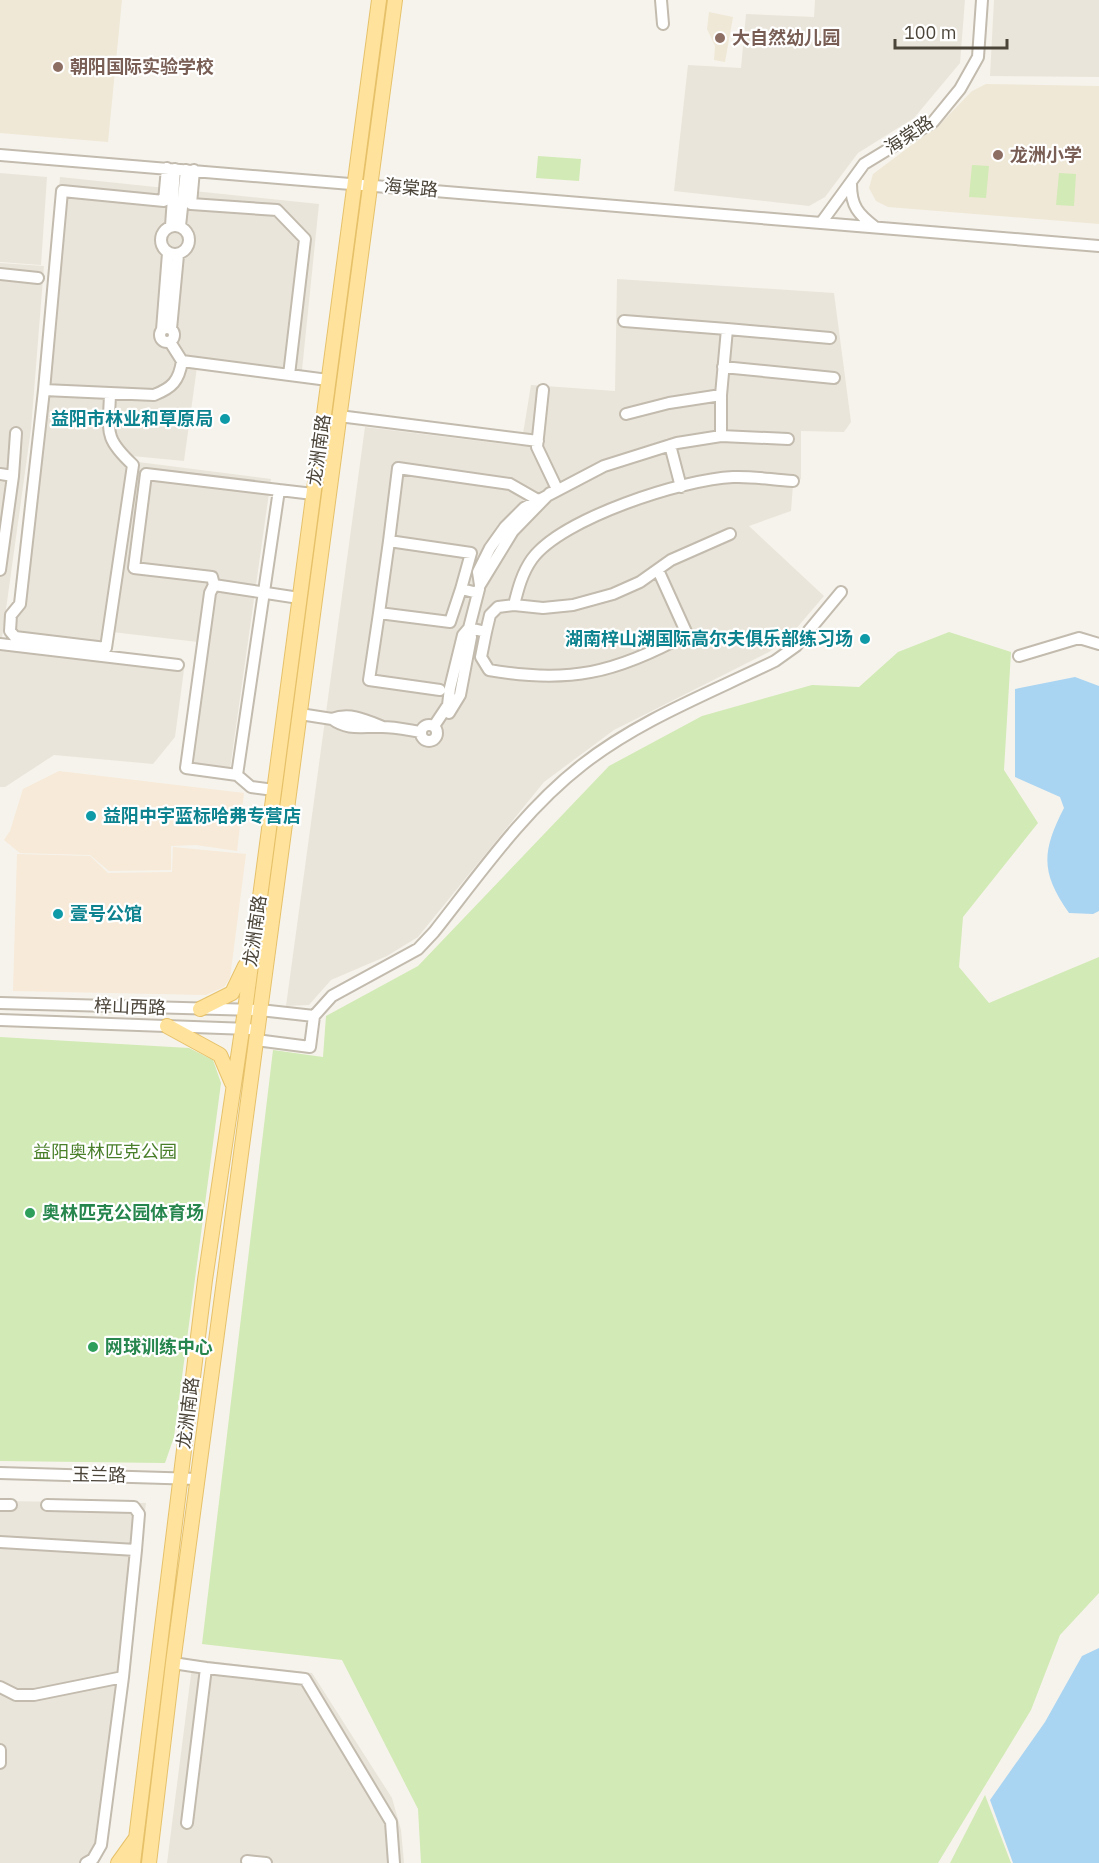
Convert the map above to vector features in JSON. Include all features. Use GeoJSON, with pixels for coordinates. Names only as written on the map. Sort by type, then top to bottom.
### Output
{"type":"FeatureCollection","features":[{"type":"Feature","properties":{"kind":"main road","name":"龙洲南路"},"geometry":{"type":"LineString","coordinates":[[133,1863],[180,1478],[379,0]]}},
{"type":"Feature","properties":{"kind":"main road","name":"龙洲南路"},"geometry":{"type":"LineString","coordinates":[[149,1863],[172,1663],[394,0]]}},
{"type":"Feature","properties":{"kind":"main road"},"geometry":{"type":"LineString","coordinates":[[200,1009],[232,993],[242,975],[254,941]]}},
{"type":"Feature","properties":{"kind":"main road"},"geometry":{"type":"LineString","coordinates":[[167,1026],[220,1055],[231,1075],[233,1090]]}},
{"type":"Feature","properties":{"kind":"main road"},"geometry":{"type":"LineString","coordinates":[[118,1863],[137,1837]]}},
{"type":"Feature","properties":{"kind":"street"},"geometry":{"type":"LineString","coordinates":[[661,0],[663,24]]}},
{"type":"Feature","properties":{"kind":"street","name":"海棠路"},"geometry":{"type":"LineString","coordinates":[[821,223],[864,164],[933,122],[960,89],[978,57],[982,0]]}},
{"type":"Feature","properties":{"kind":"street","name":"海棠路"},"geometry":{"type":"LineString","coordinates":[[0,155],[1099,246]]}},
{"type":"Feature","properties":{"kind":"street"},"geometry":{"type":"LineString","coordinates":[[178,202],[180,169]]}},
{"type":"Feature","properties":{"kind":"street"},"geometry":{"type":"LineString","coordinates":[[176,226],[180,169]]}},
{"type":"Feature","properties":{"kind":"street"},"geometry":{"type":"LineString","coordinates":[[851,184],[851,200],[858,214],[875,227]]}},
{"type":"Feature","properties":{"kind":"street"},"geometry":{"type":"LineString","coordinates":[[110,393],[109,436],[114,446],[133,465],[106,648],[15,637],[10,631],[11,615],[20,604],[44,390],[62,191],[277,210],[305,238],[289,375]]}},
{"type":"Feature","properties":{"kind":"street"},"geometry":{"type":"LineString","coordinates":[[173,254],[186,250],[190,242],[188,232],[176,226]]}},
{"type":"Feature","properties":{"kind":"street"},"geometry":{"type":"LineString","coordinates":[[173,254],[162,246],[161,236],[176,226]]}},
{"type":"Feature","properties":{"kind":"street"},"geometry":{"type":"LineString","coordinates":[[44,390],[154,395],[166,390],[176,382],[182,361],[170,342],[166,343],[160,338],[166,329],[173,254]]}},
{"type":"Feature","properties":{"kind":"street"},"geometry":{"type":"LineString","coordinates":[[0,274],[38,278]]}},
{"type":"Feature","properties":{"kind":"street"},"geometry":{"type":"LineString","coordinates":[[624,321],[830,338]]}},
{"type":"Feature","properties":{"kind":"street"},"geometry":{"type":"LineString","coordinates":[[721,436],[721,395],[726,329]]}},
{"type":"Feature","properties":{"kind":"street"},"geometry":{"type":"LineString","coordinates":[[182,361],[328,380]]}},
{"type":"Feature","properties":{"kind":"street"},"geometry":{"type":"LineString","coordinates":[[723,367],[834,378]]}},
{"type":"Feature","properties":{"kind":"street"},"geometry":{"type":"LineString","coordinates":[[543,390],[537,447],[553,491]]}},
{"type":"Feature","properties":{"kind":"street"},"geometry":{"type":"LineString","coordinates":[[626,414],[669,403],[721,395]]}},
{"type":"Feature","properties":{"kind":"street"},"geometry":{"type":"LineString","coordinates":[[339,416],[538,441]]}},
{"type":"Feature","properties":{"kind":"street"},"geometry":{"type":"LineString","coordinates":[[0,570],[13,476],[16,433]]}},
{"type":"Feature","properties":{"kind":"street"},"geometry":{"type":"LineString","coordinates":[[479,589],[478,572],[490,548],[505,527],[524,508],[604,466],[670,445],[721,436],[788,439]]}},
{"type":"Feature","properties":{"kind":"street"},"geometry":{"type":"LineString","coordinates":[[670,445],[681,487]]}},
{"type":"Feature","properties":{"kind":"street"},"geometry":{"type":"LineString","coordinates":[[440,690],[369,680],[398,468],[510,484],[538,500]]}},
{"type":"Feature","properties":{"kind":"street"},"geometry":{"type":"LineString","coordinates":[[0,474],[13,476]]}},
{"type":"Feature","properties":{"kind":"street"},"geometry":{"type":"LineString","coordinates":[[274,790],[251,787],[237,775],[186,768],[210,593],[214,585],[212,576],[134,568],[146,474],[313,494]]}},
{"type":"Feature","properties":{"kind":"street"},"geometry":{"type":"LineString","coordinates":[[514,605],[519,583],[533,558],[556,538],[579,523],[635,500],[681,487],[732,477],[793,481]]}},
{"type":"Feature","properties":{"kind":"street"},"geometry":{"type":"LineString","coordinates":[[237,775],[279,490]]}},
{"type":"Feature","properties":{"kind":"street"},"geometry":{"type":"LineString","coordinates":[[300,714],[332,719],[342,715],[360,718],[383,727],[421,732],[422,737],[430,741],[435,739],[436,729],[460,695],[471,637],[469,628],[479,589],[513,531],[553,491]]}},
{"type":"Feature","properties":{"kind":"street"},"geometry":{"type":"LineString","coordinates":[[658,570],[687,634],[649,656],[609,670],[569,676],[520,676],[489,670],[481,657],[490,615],[498,607],[514,605],[543,608],[584,602],[640,582],[671,560],[730,534]]}},
{"type":"Feature","properties":{"kind":"street"},"geometry":{"type":"LineString","coordinates":[[379,613],[450,622],[471,553],[389,541]]}},
{"type":"Feature","properties":{"kind":"street"},"geometry":{"type":"LineString","coordinates":[[214,585],[299,597]]}},
{"type":"Feature","properties":{"kind":"street"},"geometry":{"type":"LineString","coordinates":[[461,589],[479,589]]}},
{"type":"Feature","properties":{"kind":"street"},"geometry":{"type":"LineString","coordinates":[[314,1016],[332,996],[418,949],[525,821],[582,765],[619,739],[775,662],[796,646],[841,592]]}},
{"type":"Feature","properties":{"kind":"street"},"geometry":{"type":"LineString","coordinates":[[469,628],[486,632]]}},
{"type":"Feature","properties":{"kind":"street"},"geometry":{"type":"LineString","coordinates":[[1019,656],[1079,638],[1099,644]]}},
{"type":"Feature","properties":{"kind":"street"},"geometry":{"type":"LineString","coordinates":[[0,644],[178,665]]}},
{"type":"Feature","properties":{"kind":"street","name":"梓山西路"},"geometry":{"type":"LineString","coordinates":[[0,1003],[260,1010],[314,1016],[310,1047],[256,1035],[242,1028],[0,1020]]}},
{"type":"Feature","properties":{"kind":"street","name":"玉兰路"},"geometry":{"type":"LineString","coordinates":[[0,1473],[198,1479]]}},
{"type":"Feature","properties":{"kind":"street"},"geometry":{"type":"LineString","coordinates":[[47,1505],[134,1507],[139,1514],[123,1677],[101,1845],[93,1859],[86,1863]]}},
{"type":"Feature","properties":{"kind":"street"},"geometry":{"type":"LineString","coordinates":[[0,1542],[136,1550]]}},
{"type":"Feature","properties":{"kind":"street"},"geometry":{"type":"LineString","coordinates":[[172,1663],[305,1679],[391,1822],[394,1863]]}},
{"type":"Feature","properties":{"kind":"street"},"geometry":{"type":"LineString","coordinates":[[187,1823],[206,1668]]}},
{"type":"Feature","properties":{"kind":"street"},"geometry":{"type":"LineString","coordinates":[[0,1687],[16,1695],[34,1695],[123,1677]]}},
{"type":"Feature","properties":{"kind":"street"},"geometry":{"type":"LineString","coordinates":[[0,1750],[0,1763]]}},
{"type":"Feature","properties":{"kind":"street"},"geometry":{"type":"LineString","coordinates":[[247,1861],[266,1863]]}},
{"type":"Feature","properties":{"kind":"shaded area","name":"朝阳国际实验学校"},"geometry":{"type":"Polygon","coordinates":[[[0,0],[122,0],[108,142],[0,133],[0,0]]]}},
{"type":"Feature","properties":{"kind":"shaded area"},"geometry":{"type":"Polygon","coordinates":[[[815,0],[965,0],[960,63],[914,118],[858,153],[825,197],[809,206],[674,191],[688,65],[741,68],[746,14],[814,17],[815,0]]]}},
{"type":"Feature","properties":{"kind":"shaded area"},"geometry":{"type":"Polygon","coordinates":[[[994,0],[1099,0],[1099,77],[990,76],[994,0]]]}},
{"type":"Feature","properties":{"kind":"shaded area","name":"大自然幼儿园"},"geometry":{"type":"Polygon","coordinates":[[[709,12],[733,17],[725,62],[714,60],[715,46],[707,29],[709,12]]]}},
{"type":"Feature","properties":{"kind":"shaded area","name":"龙洲小学"},"geometry":{"type":"Polygon","coordinates":[[[986,84],[1099,86],[1099,224],[888,207],[876,201],[869,188],[873,174],[941,123],[972,91],[986,84]]]}},
{"type":"Feature","properties":{"kind":"shaded area"},"geometry":{"type":"Polygon","coordinates":[[[0,173],[47,177],[41,265],[0,262],[0,173]]]}},
{"type":"Feature","properties":{"kind":"shaded area"},"geometry":{"type":"Polygon","coordinates":[[[60,177],[319,204],[301,380],[197,367],[184,461],[132,456],[104,644],[15,634],[38,427],[60,177]]]}},
{"type":"Feature","properties":{"kind":"shaded area"},"geometry":{"type":"Polygon","coordinates":[[[0,263],[44,266],[31,429],[2,638],[185,662],[175,737],[153,764],[54,755],[5,787],[0,787],[0,263]]]}},
{"type":"Feature","properties":{"kind":"shaded area"},"geometry":{"type":"Polygon","coordinates":[[[617,279],[834,293],[851,422],[844,432],[801,431],[801,479],[793,485],[791,511],[749,526],[824,596],[789,637],[769,652],[614,730],[544,782],[418,937],[387,956],[331,980],[309,1005],[286,1006],[365,427],[521,446],[531,385],[615,391],[617,279]]]}},
{"type":"Feature","properties":{"kind":"shaded area"},"geometry":{"type":"Polygon","coordinates":[[[138,462],[271,479],[230,769],[180,762],[198,642],[112,632],[138,462]]]}},
{"type":"Feature","properties":{"kind":"shaded area"},"geometry":{"type":"Polygon","coordinates":[[[59,771],[244,793],[237,851],[196,845],[171,846],[171,870],[109,871],[90,855],[20,853],[4,840],[10,831],[23,789],[59,771]]]}},
{"type":"Feature","properties":{"kind":"shaded area"},"geometry":{"type":"Polygon","coordinates":[[[173,847],[246,854],[230,978],[224,987],[206,995],[13,991],[17,854],[90,856],[108,873],[172,872],[173,847]]]}},
{"type":"Feature","properties":{"kind":"shaded area"},"geometry":{"type":"Polygon","coordinates":[[[0,1501],[146,1503],[105,1846],[82,1863],[0,1863],[0,1501]]]}},
{"type":"Feature","properties":{"kind":"shaded area"},"geometry":{"type":"Polygon","coordinates":[[[193,1659],[312,1673],[392,1798],[401,1830],[404,1863],[167,1863],[193,1659]]]}},
{"type":"Feature","properties":{"kind":"green space"},"geometry":{"type":"Polygon","coordinates":[[[538,156],[581,159],[579,181],[536,178],[538,156]]]}},
{"type":"Feature","properties":{"kind":"green space"},"geometry":{"type":"Polygon","coordinates":[[[972,165],[989,166],[986,198],[969,197],[972,165]]]}},
{"type":"Feature","properties":{"kind":"green space"},"geometry":{"type":"Polygon","coordinates":[[[1059,173],[1076,174],[1074,206],[1056,205],[1059,173]]]}},
{"type":"Feature","properties":{"kind":"green space"},"geometry":{"type":"Polygon","coordinates":[[[949,632],[1011,652],[1004,770],[1038,823],[963,917],[959,967],[989,1003],[1099,957],[1099,1593],[1060,1635],[1031,1710],[938,1863],[421,1863],[418,1809],[342,1660],[202,1644],[273,1050],[323,1057],[326,1016],[418,966],[609,766],[702,716],[812,685],[859,687],[898,652],[949,632]]]}},
{"type":"Feature","properties":{"kind":"green space","name":"益阳奥林匹克公园"},"geometry":{"type":"Polygon","coordinates":[[[0,1037],[189,1048],[213,1060],[221,1083],[174,1437],[165,1463],[0,1461],[0,1037]]]}},
{"type":"Feature","properties":{"kind":"green space"},"geometry":{"type":"Polygon","coordinates":[[[985,1795],[1011,1863],[950,1863],[985,1795]]]}},
{"type":"Feature","properties":{"kind":"water"},"geometry":{"type":"Polygon","coordinates":[[[1075,677],[1099,686],[1099,911],[1093,914],[1069,913],[1049,873],[1048,849],[1064,808],[1060,797],[1015,777],[1015,689],[1075,677]]]}},
{"type":"Feature","properties":{"kind":"water"},"geometry":{"type":"Polygon","coordinates":[[[1099,1648],[1099,1863],[1013,1863],[990,1800],[1045,1722],[1082,1656],[1099,1648]]]}},
{"type":"Feature","properties":{"kind":"place","name":"大自然幼儿园"},"geometry":{"type":"Point","coordinates":[720,38]}},
{"type":"Feature","properties":{"kind":"place","name":"朝阳国际实验学校"},"geometry":{"type":"Point","coordinates":[58,67]}},
{"type":"Feature","properties":{"kind":"place","name":"龙洲小学"},"geometry":{"type":"Point","coordinates":[998,155]}},
{"type":"Feature","properties":{"kind":"place","name":"益阳市林业和草原局"},"geometry":{"type":"Point","coordinates":[225,419]}},
{"type":"Feature","properties":{"kind":"place","name":"湖南梓山湖国际高尔夫俱乐部练习场"},"geometry":{"type":"Point","coordinates":[865,639]}},
{"type":"Feature","properties":{"kind":"place","name":"益阳中宇蓝标哈弗专营店"},"geometry":{"type":"Point","coordinates":[91,816]}},
{"type":"Feature","properties":{"kind":"place","name":"壹号公馆"},"geometry":{"type":"Point","coordinates":[58,914]}},
{"type":"Feature","properties":{"kind":"place","name":"奥林匹克公园体育场"},"geometry":{"type":"Point","coordinates":[30,1213]}},
{"type":"Feature","properties":{"kind":"place","name":"网球训练中心"},"geometry":{"type":"Point","coordinates":[93,1347]}}]}
